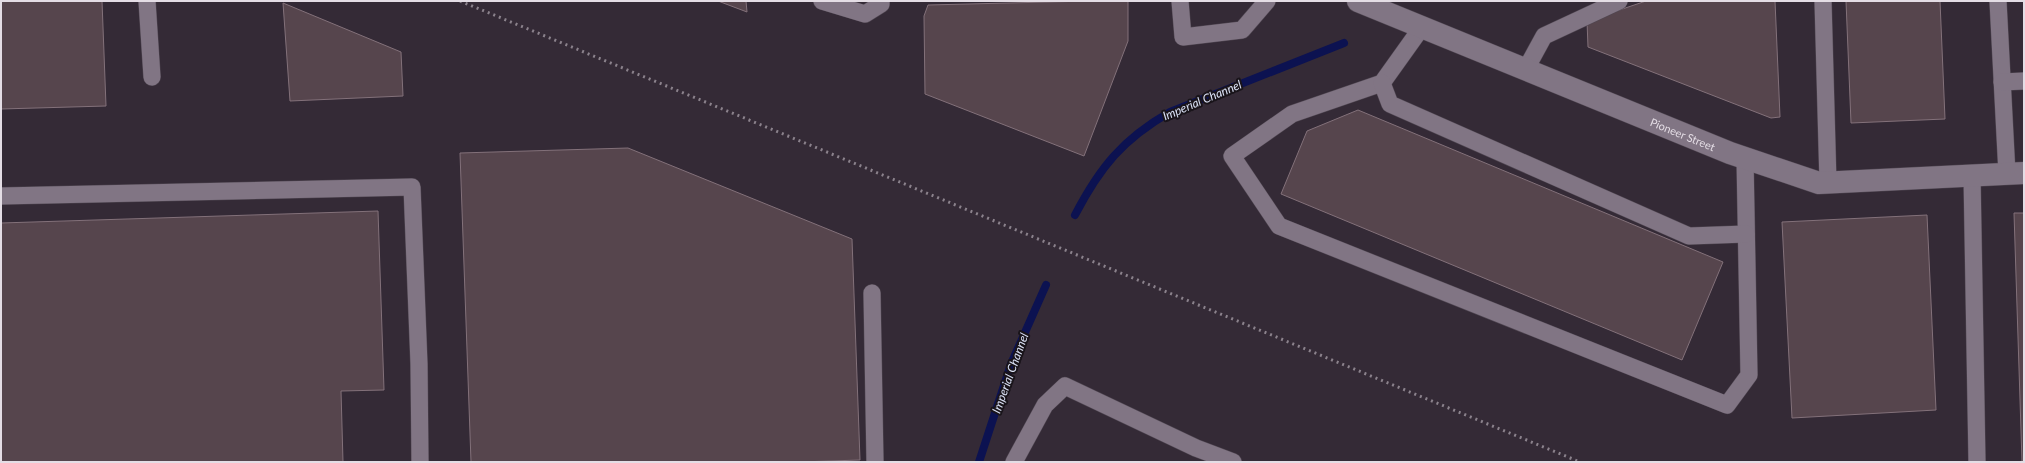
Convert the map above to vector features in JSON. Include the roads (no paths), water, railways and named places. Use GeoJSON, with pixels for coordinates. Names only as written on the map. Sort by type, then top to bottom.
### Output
{"type":"FeatureCollection","features":[{"type":"Feature","properties":{"kind":"street","name":"Pioneer Street"},"geometry":{"type":"LineString","coordinates":[[1364,2],[1745,158],[1819,184],[2016,173]]}},
{"type":"Feature","properties":{"kind":"lane"},"geometry":{"type":"LineString","coordinates":[[147,1],[152,78]]}},
{"type":"Feature","properties":{"kind":"lane"},"geometry":{"type":"LineString","coordinates":[[822,1],[865,14],[881,4],[881,1]]}},
{"type":"Feature","properties":{"kind":"lane"},"geometry":{"type":"LineString","coordinates":[[1180,1],[1183,37],[1242,30],[1267,1]]}},
{"type":"Feature","properties":{"kind":"lane"},"geometry":{"type":"LineString","coordinates":[[1526,69],[1544,36],[1619,1]]}},
{"type":"Feature","properties":{"kind":"lane"},"geometry":{"type":"LineString","coordinates":[[1823,1],[1828,183]]}},
{"type":"Feature","properties":{"kind":"lane"},"geometry":{"type":"LineString","coordinates":[[1998,1],[2002,82],[2016,173]]}},
{"type":"Feature","properties":{"kind":"lane"},"geometry":{"type":"LineString","coordinates":[[1422,27],[1382,82],[1292,114],[1232,156],[1279,226],[1727,406],[1749,375],[1745,158]]}},
{"type":"Feature","properties":{"kind":"lane"},"geometry":{"type":"LineString","coordinates":[[2002,82],[2024,81]]}},
{"type":"Feature","properties":{"kind":"lane"},"geometry":{"type":"LineString","coordinates":[[1382,82],[1390,104],[1689,236],[1746,234]]}},
{"type":"Feature","properties":{"kind":"lane"},"geometry":{"type":"LineString","coordinates":[[1972,175],[1977,462]]}},
{"type":"Feature","properties":{"kind":"lane"},"geometry":{"type":"LineString","coordinates":[[1,196],[412,187],[419,364],[420,462]]}},
{"type":"Feature","properties":{"kind":"lane"},"geometry":{"type":"LineString","coordinates":[[872,293],[875,462]]}},
{"type":"Feature","properties":{"kind":"lane"},"geometry":{"type":"LineString","coordinates":[[1014,462],[1045,405],[1064,386],[1196,448],[1233,462]]}},
{"type":"Feature","properties":{"kind":"waterway","name":"Imperial Channel"},"geometry":{"type":"LineString","coordinates":[[1075,215],[1094,182],[1114,156],[1153,122],[1170,112],[1344,43]]}},
{"type":"Feature","properties":{"kind":"waterway","name":"Imperial Channel"},"geometry":{"type":"LineString","coordinates":[[979,462],[1011,364],[1046,285]]}},
{"type":"Feature","properties":{"kind":"railway"},"geometry":{"type":"LineString","coordinates":[[460,1],[1580,462]]}}]}
